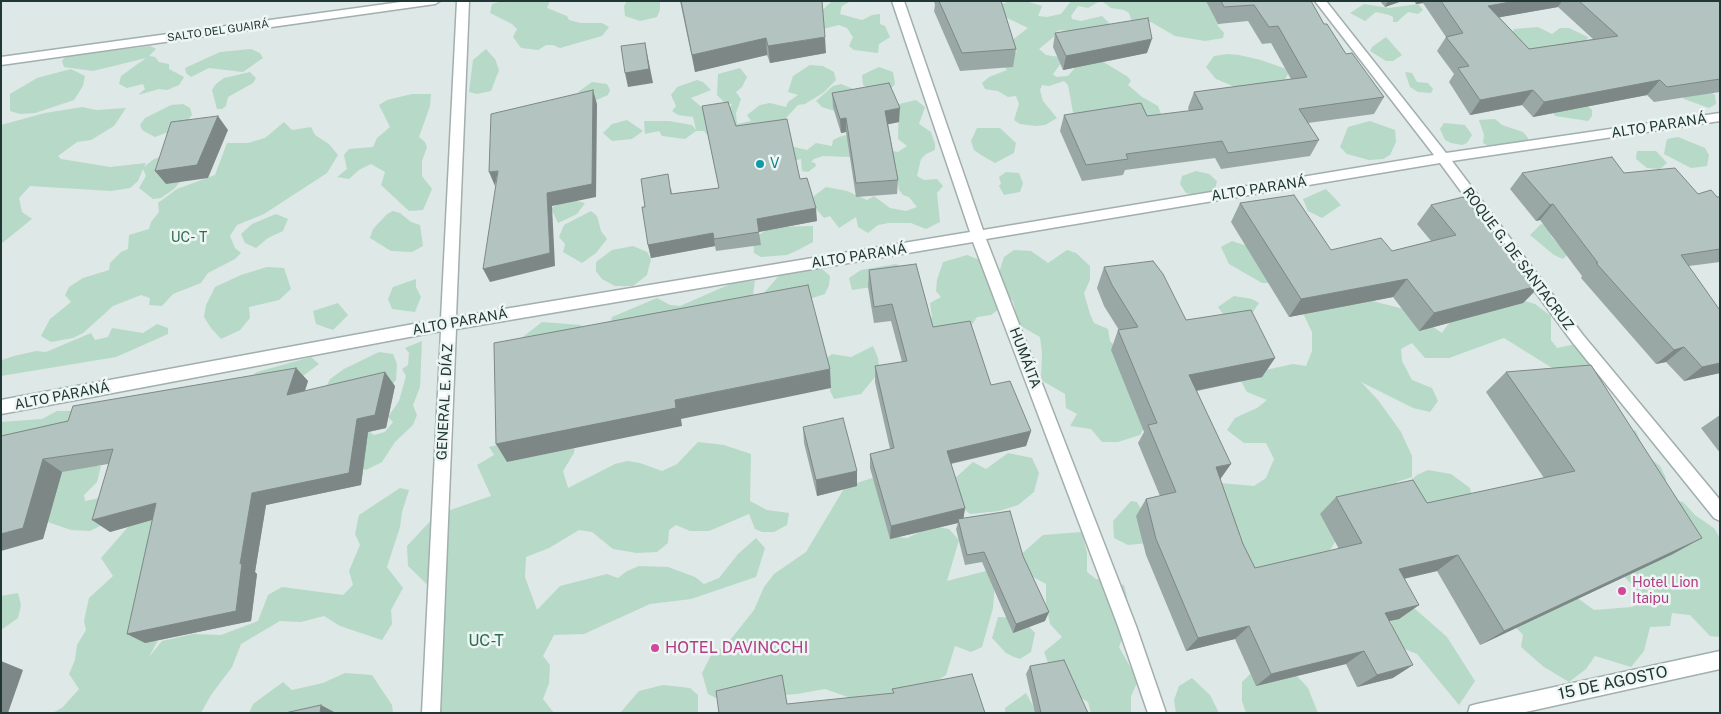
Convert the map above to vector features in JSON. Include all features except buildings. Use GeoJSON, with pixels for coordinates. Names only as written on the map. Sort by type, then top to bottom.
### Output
{"type":"FeatureCollection","features":[{"type":"Feature","properties":{"kind":"street","name":"SALTO DEL GUAIRÁ"},"geometry":{"type":"LineString","coordinates":[[1,61],[434,1]]}},
{"type":"Feature","properties":{"kind":"street","name":"GENERAL E. DÍAZ"},"geometry":{"type":"LineString","coordinates":[[431,713],[463,1]]}},
{"type":"Feature","properties":{"kind":"street","name":"HUMÁITA"},"geometry":{"type":"LineString","coordinates":[[898,1],[978,236],[1127,626],[1157,713]]}},
{"type":"Feature","properties":{"kind":"street","name":"ROQUE G. DE SANTACRUZ"},"geometry":{"type":"LineString","coordinates":[[1320,1],[1443,158],[1578,339],[1720,513]]}},
{"type":"Feature","properties":{"kind":"street","name":"ALTO PARANÁ"},"geometry":{"type":"LineString","coordinates":[[1,407],[449,324],[1443,158],[1720,116]]}},
{"type":"Feature","properties":{"kind":"street","name":"15 DE AGOSTO"},"geometry":{"type":"LineString","coordinates":[[1478,713],[1720,660]]}},
{"type":"Feature","properties":{"kind":"green space"},"geometry":{"type":"Polygon","coordinates":[[[502,1],[550,1],[547,8],[567,16],[569,20],[581,23],[602,23],[609,27],[602,36],[560,48],[546,45],[538,50],[521,48],[513,37],[517,29],[512,24],[490,13],[492,4],[502,1]]]}},
{"type":"Feature","properties":{"kind":"green space"},"geometry":{"type":"Polygon","coordinates":[[[627,1],[660,1],[660,10],[657,17],[640,21],[625,16],[624,6],[627,1]]]}},
{"type":"Feature","properties":{"kind":"green space"},"geometry":{"type":"Polygon","coordinates":[[[832,1],[851,1],[842,6],[840,14],[862,20],[872,15],[880,14],[880,24],[885,26],[890,37],[879,44],[878,53],[854,50],[849,46],[853,37],[847,28],[839,25],[811,32],[817,15],[832,1]]]}},
{"type":"Feature","properties":{"kind":"green space"},"geometry":{"type":"Polygon","coordinates":[[[1010,1],[1026,1],[1042,6],[1038,16],[1047,17],[1061,14],[1071,1],[1100,1],[1088,8],[1078,6],[1071,16],[1072,19],[1081,21],[1102,16],[1113,27],[1075,32],[1061,30],[1055,32],[1056,35],[1039,49],[1046,55],[1060,57],[1062,62],[1053,74],[1056,77],[1068,76],[1075,68],[1075,64],[1100,60],[1128,77],[1131,81],[1128,85],[1142,97],[1158,106],[1161,114],[1159,120],[1074,118],[1068,85],[1064,81],[1049,86],[1042,85],[1040,90],[1043,101],[1057,118],[1045,125],[1035,126],[1020,124],[1014,120],[1019,104],[1016,96],[1008,97],[998,91],[985,89],[982,83],[989,77],[1007,70],[1003,65],[1007,55],[1017,52],[1011,41],[1028,28],[1005,17],[1002,4],[1010,1]]]}},
{"type":"Feature","properties":{"kind":"green space"},"geometry":{"type":"Polygon","coordinates":[[[1102,1],[1237,1],[1223,22],[1217,25],[1224,33],[1223,38],[1205,41],[1175,36],[1151,22],[1140,24],[1132,22],[1129,13],[1124,10],[1111,8],[1102,1]]]}},
{"type":"Feature","properties":{"kind":"green space"},"geometry":{"type":"Polygon","coordinates":[[[1364,4],[1389,8],[1418,4],[1423,10],[1418,14],[1408,12],[1397,22],[1393,22],[1393,17],[1389,15],[1376,12],[1365,21],[1350,13],[1364,4]]]}},
{"type":"Feature","properties":{"kind":"green space"},"geometry":{"type":"Polygon","coordinates":[[[1538,27],[1552,34],[1560,28],[1569,28],[1588,37],[1585,46],[1525,50],[1511,36],[1514,29],[1538,27]]]}},
{"type":"Feature","properties":{"kind":"green space"},"geometry":{"type":"Polygon","coordinates":[[[1386,37],[1402,55],[1393,61],[1386,61],[1370,51],[1372,47],[1386,37]]]}},
{"type":"Feature","properties":{"kind":"green space"},"geometry":{"type":"Polygon","coordinates":[[[150,46],[156,49],[149,56],[155,57],[159,62],[169,64],[169,69],[184,77],[179,85],[167,90],[159,89],[138,95],[145,89],[143,84],[127,88],[119,84],[121,76],[146,58],[93,71],[64,67],[62,61],[66,56],[150,46]]]}},
{"type":"Feature","properties":{"kind":"green space"},"geometry":{"type":"Polygon","coordinates":[[[251,49],[260,53],[263,58],[243,72],[209,68],[191,77],[186,73],[185,68],[220,52],[251,49]]]}},
{"type":"Feature","properties":{"kind":"green space"},"geometry":{"type":"Polygon","coordinates":[[[486,49],[495,59],[499,70],[491,91],[477,94],[469,92],[473,60],[486,49]]]}},
{"type":"Feature","properties":{"kind":"green space"},"geometry":{"type":"Polygon","coordinates":[[[1227,54],[1261,60],[1286,69],[1288,74],[1280,88],[1235,87],[1216,79],[1206,67],[1214,56],[1227,54]]]}},
{"type":"Feature","properties":{"kind":"green space"},"geometry":{"type":"Polygon","coordinates":[[[810,65],[823,66],[834,72],[836,80],[823,93],[805,104],[798,105],[786,118],[786,125],[710,138],[704,131],[696,131],[685,139],[662,136],[659,131],[645,134],[644,121],[669,121],[692,125],[696,130],[693,117],[678,115],[672,111],[676,106],[671,95],[677,87],[697,80],[703,82],[711,90],[691,98],[705,110],[729,109],[732,104],[725,103],[717,95],[718,74],[740,68],[747,77],[742,87],[736,92],[741,99],[736,113],[737,124],[751,121],[747,115],[760,105],[770,103],[786,107],[788,102],[798,95],[788,92],[793,76],[810,65]]]}},
{"type":"Feature","properties":{"kind":"green space"},"geometry":{"type":"Polygon","coordinates":[[[879,67],[893,72],[895,84],[889,91],[870,89],[863,85],[862,75],[879,67]]]}},
{"type":"Feature","properties":{"kind":"green space"},"geometry":{"type":"Polygon","coordinates":[[[71,69],[85,76],[83,86],[74,100],[35,113],[20,114],[10,111],[10,94],[37,78],[71,69]]]}},
{"type":"Feature","properties":{"kind":"green space"},"geometry":{"type":"Polygon","coordinates":[[[250,72],[256,78],[253,83],[228,97],[226,106],[222,109],[217,109],[212,90],[216,84],[224,78],[250,72]]]}},
{"type":"Feature","properties":{"kind":"green space"},"geometry":{"type":"Polygon","coordinates":[[[1405,72],[1412,73],[1417,82],[1428,83],[1433,89],[1431,93],[1418,92],[1410,87],[1405,72]]]}},
{"type":"Feature","properties":{"kind":"green space"},"geometry":{"type":"Polygon","coordinates":[[[592,82],[607,84],[610,90],[608,95],[594,101],[578,92],[592,82]]]}},
{"type":"Feature","properties":{"kind":"green space"},"geometry":{"type":"Polygon","coordinates":[[[841,84],[868,95],[835,111],[822,107],[816,101],[833,86],[841,84]]]}},
{"type":"Feature","properties":{"kind":"green space"},"geometry":{"type":"Polygon","coordinates":[[[1703,88],[1715,95],[1716,104],[1709,108],[1684,99],[1680,95],[1703,88]]]}},
{"type":"Feature","properties":{"kind":"green space"},"geometry":{"type":"Polygon","coordinates":[[[412,94],[431,94],[430,106],[419,137],[425,142],[427,147],[422,161],[422,176],[432,189],[423,210],[409,211],[381,185],[385,172],[371,164],[359,170],[349,179],[337,177],[347,169],[344,155],[349,149],[373,147],[377,138],[390,127],[379,105],[387,100],[412,94]]]}},
{"type":"Feature","properties":{"kind":"green space"},"geometry":{"type":"Polygon","coordinates":[[[916,100],[925,107],[919,124],[931,132],[935,144],[935,150],[926,154],[921,159],[917,176],[924,180],[937,179],[943,186],[937,193],[940,222],[926,229],[911,223],[889,223],[878,225],[868,233],[858,227],[856,217],[839,228],[830,216],[824,218],[811,203],[814,196],[826,187],[847,191],[867,200],[874,196],[890,208],[906,211],[917,207],[909,197],[903,195],[899,190],[896,168],[888,150],[898,152],[907,146],[898,139],[899,104],[916,100]]]}},
{"type":"Feature","properties":{"kind":"green space"},"geometry":{"type":"Polygon","coordinates":[[[1585,103],[1592,110],[1592,116],[1588,121],[1555,116],[1550,108],[1585,103]]]}},
{"type":"Feature","properties":{"kind":"green space"},"geometry":{"type":"Polygon","coordinates":[[[183,104],[190,108],[192,115],[182,127],[155,137],[142,130],[140,125],[145,118],[171,105],[183,104]]]}},
{"type":"Feature","properties":{"kind":"green space"},"geometry":{"type":"Polygon","coordinates":[[[82,107],[96,110],[126,108],[114,126],[91,140],[77,142],[58,156],[61,159],[110,167],[146,163],[144,167],[154,159],[171,153],[186,175],[174,189],[161,198],[153,199],[139,188],[146,176],[143,169],[138,181],[130,188],[111,191],[30,186],[19,198],[22,212],[32,219],[1,244],[1,125],[45,113],[82,107]]]}},
{"type":"Feature","properties":{"kind":"green space"},"geometry":{"type":"Polygon","coordinates":[[[1495,119],[1502,125],[1523,132],[1528,138],[1526,148],[1489,146],[1483,143],[1484,135],[1479,120],[1495,119]]]}},
{"type":"Feature","properties":{"kind":"green space"},"geometry":{"type":"Polygon","coordinates":[[[627,120],[643,131],[632,139],[612,141],[603,133],[612,124],[627,120]]]}},
{"type":"Feature","properties":{"kind":"green space"},"geometry":{"type":"Polygon","coordinates":[[[1370,121],[1395,130],[1396,142],[1390,155],[1383,159],[1369,160],[1347,154],[1340,147],[1348,127],[1370,121]]]}},
{"type":"Feature","properties":{"kind":"green space","name":"UC- T"},"geometry":{"type":"Polygon","coordinates":[[[284,122],[292,130],[311,127],[315,135],[329,144],[338,155],[327,173],[264,214],[237,225],[230,236],[235,248],[241,253],[235,259],[208,273],[201,283],[173,294],[162,306],[149,305],[150,298],[141,295],[113,306],[83,333],[73,338],[51,342],[41,336],[50,319],[71,302],[65,295],[69,287],[83,278],[109,270],[110,263],[121,252],[128,249],[129,235],[149,229],[151,222],[159,212],[158,203],[177,189],[215,175],[227,143],[248,143],[265,138],[284,122]]]}},
{"type":"Feature","properties":{"kind":"green space"},"geometry":{"type":"Polygon","coordinates":[[[1444,123],[1465,125],[1472,135],[1467,143],[1462,145],[1445,140],[1440,129],[1444,123]]]}},
{"type":"Feature","properties":{"kind":"green space"},"geometry":{"type":"Polygon","coordinates":[[[977,128],[1000,128],[1016,143],[1014,153],[995,163],[981,155],[974,150],[971,141],[977,128]]]}},
{"type":"Feature","properties":{"kind":"green space"},"geometry":{"type":"Polygon","coordinates":[[[850,134],[852,157],[823,156],[814,159],[811,162],[815,163],[816,166],[808,172],[802,171],[801,159],[789,162],[790,146],[807,150],[816,143],[832,146],[833,140],[850,134]]]}},
{"type":"Feature","properties":{"kind":"green space"},"geometry":{"type":"Polygon","coordinates":[[[1678,137],[1705,148],[1709,155],[1707,166],[1691,168],[1664,154],[1667,139],[1678,137]]]}},
{"type":"Feature","properties":{"kind":"green space"},"geometry":{"type":"Polygon","coordinates":[[[1637,151],[1656,151],[1667,163],[1660,169],[1647,168],[1636,159],[1637,151]]]}},
{"type":"Feature","properties":{"kind":"green space"},"geometry":{"type":"Polygon","coordinates":[[[1196,171],[1209,174],[1217,181],[1215,190],[1203,196],[1186,193],[1180,184],[1182,176],[1196,171]]]}},
{"type":"Feature","properties":{"kind":"green space"},"geometry":{"type":"Polygon","coordinates":[[[1006,172],[1019,173],[1023,183],[1020,192],[1004,195],[999,186],[1001,183],[999,177],[1006,172]]]}},
{"type":"Feature","properties":{"kind":"green space"},"geometry":{"type":"Polygon","coordinates":[[[1326,189],[1341,205],[1322,218],[1308,211],[1303,199],[1326,189]]]}},
{"type":"Feature","properties":{"kind":"green space"},"geometry":{"type":"Polygon","coordinates":[[[568,199],[585,203],[577,214],[558,223],[551,208],[568,199]]]}},
{"type":"Feature","properties":{"kind":"green space"},"geometry":{"type":"Polygon","coordinates":[[[393,211],[420,225],[423,246],[412,252],[391,251],[370,238],[373,229],[387,214],[393,211]]]}},
{"type":"Feature","properties":{"kind":"green space"},"geometry":{"type":"Polygon","coordinates":[[[591,211],[597,216],[601,231],[607,239],[596,253],[582,263],[563,252],[565,244],[559,237],[564,225],[591,211]]]}},
{"type":"Feature","properties":{"kind":"green space","name":"UC- T"},"geometry":{"type":"Polygon","coordinates":[[[276,214],[288,219],[283,231],[268,238],[256,248],[245,243],[241,234],[252,224],[276,214]]]}},
{"type":"Feature","properties":{"kind":"green space"},"geometry":{"type":"Polygon","coordinates":[[[1541,224],[1552,227],[1551,236],[1558,244],[1571,251],[1563,259],[1554,255],[1530,235],[1541,224]]]}},
{"type":"Feature","properties":{"kind":"green space"},"geometry":{"type":"Polygon","coordinates":[[[813,226],[813,242],[798,250],[787,255],[761,257],[754,253],[753,239],[771,227],[813,226]]]}},
{"type":"Feature","properties":{"kind":"green space"},"geometry":{"type":"Polygon","coordinates":[[[1232,241],[1253,248],[1283,283],[1262,283],[1229,264],[1221,247],[1232,241]]]}},
{"type":"Feature","properties":{"kind":"green space"},"geometry":{"type":"Polygon","coordinates":[[[633,246],[647,252],[651,259],[647,275],[633,286],[615,286],[602,279],[596,271],[596,262],[612,250],[633,246]]]}},
{"type":"Feature","properties":{"kind":"green space"},"geometry":{"type":"Polygon","coordinates":[[[1014,250],[1031,251],[1048,263],[1067,250],[1076,253],[1090,266],[1090,280],[1084,293],[1090,314],[1094,323],[1108,329],[1110,341],[1125,356],[1149,418],[1140,435],[1118,442],[1102,442],[1091,429],[1070,426],[1077,414],[1066,408],[1065,394],[1041,380],[1042,353],[1040,337],[1019,325],[1013,301],[1000,290],[998,276],[1004,257],[1014,250]]]}},
{"type":"Feature","properties":{"kind":"green space"},"geometry":{"type":"Polygon","coordinates":[[[967,255],[988,263],[993,298],[1002,299],[1004,305],[991,315],[977,317],[971,326],[968,348],[920,322],[932,317],[930,303],[941,297],[936,291],[937,280],[943,262],[967,255]]]}},
{"type":"Feature","properties":{"kind":"green space"},"geometry":{"type":"Polygon","coordinates":[[[813,261],[830,276],[825,294],[796,303],[763,294],[783,271],[813,261]]]}},
{"type":"Feature","properties":{"kind":"green space"},"geometry":{"type":"Polygon","coordinates":[[[896,264],[907,270],[878,286],[852,290],[849,278],[861,270],[896,264]]]}},
{"type":"Feature","properties":{"kind":"green space","name":"UC- T"},"geometry":{"type":"Polygon","coordinates":[[[267,267],[284,268],[291,289],[279,300],[249,307],[250,318],[240,330],[221,339],[204,317],[206,305],[215,287],[241,275],[267,267]]]}},
{"type":"Feature","properties":{"kind":"green space"},"geometry":{"type":"Polygon","coordinates":[[[416,279],[416,287],[421,297],[415,312],[392,309],[388,299],[393,287],[416,279]]]}},
{"type":"Feature","properties":{"kind":"green space"},"geometry":{"type":"Polygon","coordinates":[[[755,281],[751,308],[606,338],[612,317],[657,298],[670,305],[680,306],[735,282],[755,281]]]}},
{"type":"Feature","properties":{"kind":"green space"},"geometry":{"type":"Polygon","coordinates":[[[1234,296],[1252,299],[1259,303],[1251,315],[1223,314],[1218,307],[1234,296]]]}},
{"type":"Feature","properties":{"kind":"green space"},"geometry":{"type":"Polygon","coordinates":[[[1352,296],[1408,310],[1442,333],[1449,323],[1518,299],[1535,304],[1551,316],[1551,340],[1557,348],[1580,343],[1601,356],[1602,384],[1581,386],[1504,338],[1449,358],[1425,358],[1412,343],[1401,349],[1402,361],[1412,380],[1432,388],[1438,401],[1430,412],[1413,408],[1361,382],[1378,400],[1401,432],[1412,456],[1412,477],[1397,482],[1386,499],[1335,542],[1316,574],[1248,573],[1220,483],[1254,486],[1266,478],[1274,459],[1266,443],[1244,443],[1227,430],[1235,418],[1257,408],[1267,400],[1247,392],[1238,376],[1293,364],[1306,366],[1312,351],[1312,332],[1301,309],[1352,296]]]}},
{"type":"Feature","properties":{"kind":"green space"},"geometry":{"type":"Polygon","coordinates":[[[338,303],[348,315],[333,330],[316,324],[313,311],[338,303]]]}},
{"type":"Feature","properties":{"kind":"green space"},"geometry":{"type":"Polygon","coordinates":[[[542,322],[581,325],[581,334],[515,343],[542,322]]]}},
{"type":"Feature","properties":{"kind":"green space"},"geometry":{"type":"Polygon","coordinates":[[[157,324],[168,328],[168,334],[116,357],[1,376],[2,360],[14,356],[36,351],[46,352],[91,333],[95,340],[108,337],[112,328],[143,333],[157,324]]]}},
{"type":"Feature","properties":{"kind":"green space"},"geometry":{"type":"Polygon","coordinates":[[[422,341],[420,387],[413,405],[417,415],[413,425],[395,442],[382,462],[366,470],[358,467],[361,426],[374,435],[385,432],[393,422],[388,417],[399,401],[406,376],[402,369],[408,365],[409,353],[405,348],[422,341]]]}},
{"type":"Feature","properties":{"kind":"green space"},"geometry":{"type":"Polygon","coordinates":[[[873,346],[878,358],[880,371],[861,394],[834,399],[830,391],[831,381],[815,366],[832,354],[851,357],[873,346]]]}},
{"type":"Feature","properties":{"kind":"green space"},"geometry":{"type":"Polygon","coordinates":[[[379,352],[393,354],[397,364],[396,380],[384,394],[324,391],[330,379],[344,369],[379,352]]]}},
{"type":"Feature","properties":{"kind":"green space"},"geometry":{"type":"Polygon","coordinates":[[[311,357],[319,364],[299,379],[244,381],[257,372],[311,357]]]}},
{"type":"Feature","properties":{"kind":"green space"},"geometry":{"type":"Polygon","coordinates":[[[57,411],[72,411],[70,423],[1,442],[1,422],[42,419],[57,411]]]}},
{"type":"Feature","properties":{"kind":"green space"},"geometry":{"type":"Polygon","coordinates":[[[1622,427],[1636,431],[1646,455],[1660,466],[1666,478],[1665,491],[1670,499],[1683,502],[1695,515],[1715,529],[1720,539],[1720,637],[1710,636],[1690,615],[1672,613],[1670,626],[1650,627],[1644,651],[1631,667],[1595,656],[1586,669],[1569,682],[1544,667],[1521,647],[1523,635],[1510,621],[1575,584],[1579,599],[1594,610],[1632,607],[1642,601],[1635,588],[1618,570],[1622,427]]]}},
{"type":"Feature","properties":{"kind":"green space","name":"UC-T"},"geometry":{"type":"Polygon","coordinates":[[[536,436],[575,441],[574,453],[563,471],[568,488],[615,464],[627,461],[640,463],[662,471],[677,464],[698,442],[724,445],[751,454],[750,501],[767,510],[789,513],[787,525],[774,532],[762,532],[755,529],[749,514],[709,531],[690,531],[676,525],[669,530],[668,543],[657,552],[637,553],[613,549],[592,532],[579,530],[549,548],[526,557],[525,577],[537,610],[560,586],[607,574],[618,578],[627,571],[639,566],[668,567],[695,577],[704,584],[719,578],[738,554],[756,538],[765,548],[756,577],[691,599],[650,604],[584,634],[554,635],[543,656],[550,665],[549,683],[543,699],[554,713],[439,713],[438,595],[408,566],[407,546],[436,515],[491,496],[477,465],[494,455],[489,447],[536,436]]]}},
{"type":"Feature","properties":{"kind":"green space"},"geometry":{"type":"Polygon","coordinates":[[[1008,453],[1032,458],[1039,473],[1034,492],[1018,505],[999,511],[970,514],[952,499],[953,480],[973,462],[986,469],[1008,453]]]}},
{"type":"Feature","properties":{"kind":"green space"},"geometry":{"type":"Polygon","coordinates":[[[69,465],[101,466],[97,482],[84,495],[85,501],[99,498],[106,523],[90,531],[71,530],[42,520],[52,481],[69,465]]]}},
{"type":"Feature","properties":{"kind":"green space"},"geometry":{"type":"Polygon","coordinates":[[[1428,470],[1451,474],[1470,488],[1472,497],[1451,534],[1403,487],[1417,475],[1428,470]]]}},
{"type":"Feature","properties":{"kind":"green space"},"geometry":{"type":"Polygon","coordinates":[[[872,478],[887,488],[898,537],[907,538],[933,526],[949,529],[959,540],[947,581],[986,571],[995,581],[993,608],[982,647],[971,652],[955,646],[946,675],[918,694],[865,703],[825,689],[797,694],[720,700],[708,694],[702,673],[711,655],[727,644],[754,610],[764,587],[774,574],[806,552],[845,487],[872,478]]]}},
{"type":"Feature","properties":{"kind":"green space"},"geometry":{"type":"Polygon","coordinates":[[[400,488],[409,490],[402,512],[400,527],[387,567],[403,588],[391,610],[392,624],[382,640],[340,626],[324,616],[301,622],[280,621],[241,644],[232,667],[211,695],[201,713],[53,713],[63,707],[79,689],[69,674],[75,660],[77,645],[86,630],[84,621],[89,598],[113,576],[101,558],[128,527],[162,517],[155,630],[157,642],[149,657],[162,641],[193,634],[221,635],[258,621],[268,595],[282,587],[343,595],[353,585],[349,571],[360,545],[355,534],[359,515],[400,488]]]}},
{"type":"Feature","properties":{"kind":"green space"},"geometry":{"type":"Polygon","coordinates":[[[1131,501],[1137,502],[1141,509],[1148,543],[1128,545],[1114,538],[1113,521],[1131,501]]]}},
{"type":"Feature","properties":{"kind":"green space"},"geometry":{"type":"Polygon","coordinates":[[[1082,532],[1087,553],[1087,572],[1096,579],[1124,585],[1127,597],[1127,626],[1119,647],[1138,681],[1131,696],[1131,713],[1091,713],[1088,702],[1069,691],[1049,665],[1044,652],[1062,637],[1050,624],[1046,603],[1046,584],[1024,572],[1017,558],[1043,535],[1082,532]]]}},
{"type":"Feature","properties":{"kind":"green space"},"geometry":{"type":"Polygon","coordinates":[[[18,593],[21,605],[18,618],[1,630],[1,596],[18,593]]]}},
{"type":"Feature","properties":{"kind":"green space"},"geometry":{"type":"Polygon","coordinates":[[[1396,603],[1414,608],[1447,637],[1475,681],[1459,705],[1417,654],[1397,646],[1391,621],[1396,603]]]}},
{"type":"Feature","properties":{"kind":"green space"},"geometry":{"type":"Polygon","coordinates":[[[998,617],[1021,618],[1035,633],[1031,652],[1020,659],[1006,653],[992,638],[998,617]]]}},
{"type":"Feature","properties":{"kind":"green space"},"geometry":{"type":"Polygon","coordinates":[[[1257,667],[1297,676],[1308,688],[1318,713],[1246,713],[1242,701],[1242,682],[1257,667]]]}},
{"type":"Feature","properties":{"kind":"green space"},"geometry":{"type":"Polygon","coordinates":[[[345,673],[372,675],[392,705],[393,713],[249,713],[253,704],[283,682],[292,690],[323,683],[345,673]]]}},
{"type":"Feature","properties":{"kind":"green space"},"geometry":{"type":"Polygon","coordinates":[[[1192,678],[1210,695],[1219,713],[1176,713],[1174,700],[1179,686],[1192,678]]]}},
{"type":"Feature","properties":{"kind":"green space"},"geometry":{"type":"Polygon","coordinates":[[[663,685],[690,688],[698,695],[698,713],[620,713],[639,691],[663,685]]]}},
{"type":"Feature","properties":{"kind":"green space"},"geometry":{"type":"Polygon","coordinates":[[[1026,693],[1037,713],[1005,713],[1005,708],[1026,693]]]}},
{"type":"Feature","properties":{"kind":"place","name":"V"},"geometry":{"type":"Point","coordinates":[760,164]}},
{"type":"Feature","properties":{"kind":"place","name":"Hotel Lion Itaipu"},"geometry":{"type":"Point","coordinates":[1622,591]}},
{"type":"Feature","properties":{"kind":"place","name":"HOTEL DAVINCCHI"},"geometry":{"type":"Point","coordinates":[655,648]}}]}
